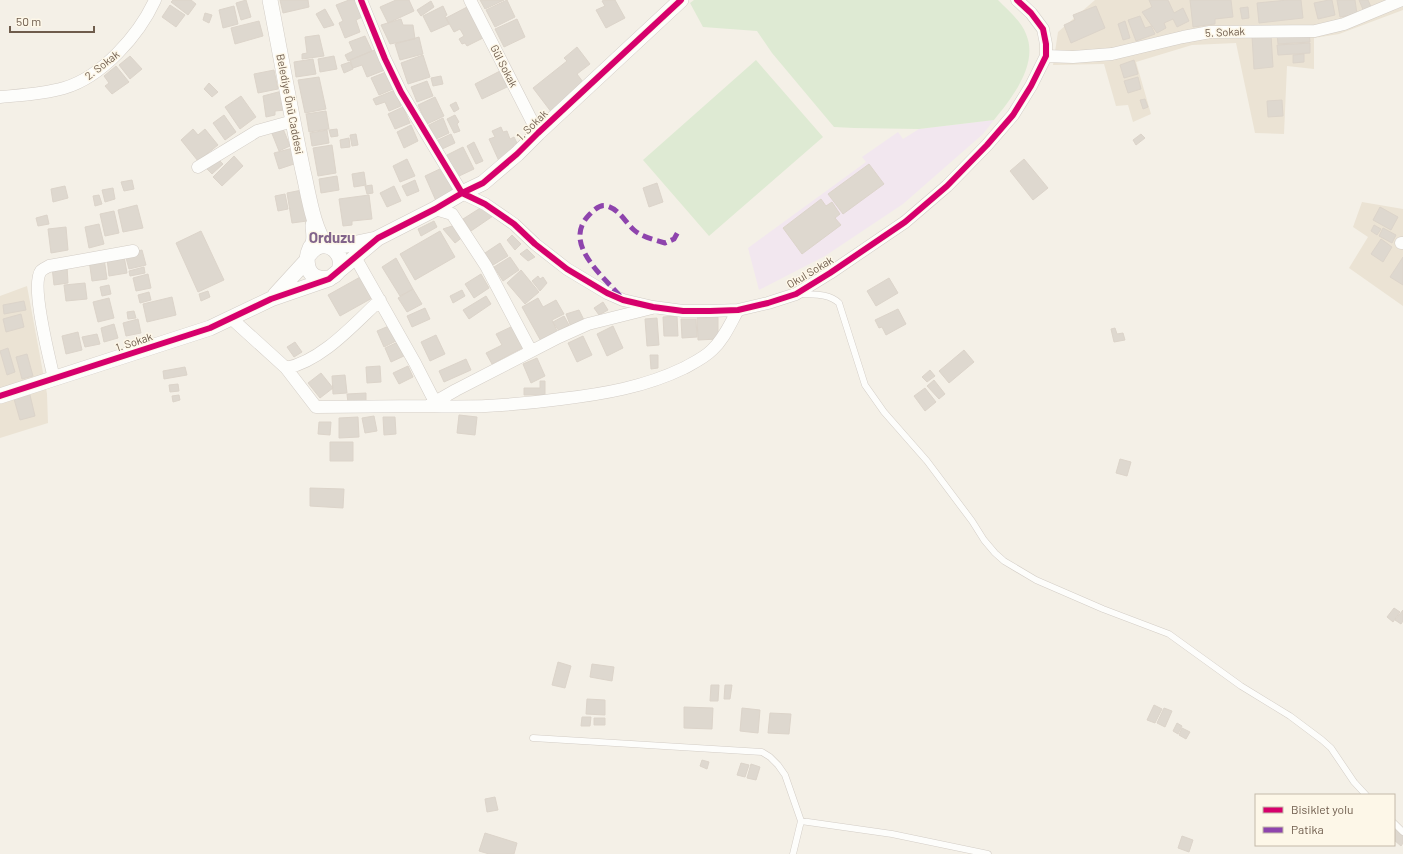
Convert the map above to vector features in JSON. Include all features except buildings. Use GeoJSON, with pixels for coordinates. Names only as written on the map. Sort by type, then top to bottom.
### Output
{"type":"FeatureCollection","features":[{"type":"Feature","properties":{"kind":"street","name":"2. Sokak"},"geometry":{"type":"LineString","coordinates":[[0,97],[39,94],[66,88],[87,78],[116,55],[138,31],[155,0]]}},
{"type":"Feature","properties":{"kind":"street","name":"Belediye Önü Caddesi"},"geometry":{"type":"LineString","coordinates":[[270,0],[311,208]]}},
{"type":"Feature","properties":{"kind":"street"},"geometry":{"type":"LineString","coordinates":[[361,0],[385,59],[401,92],[462,193]]}},
{"type":"Feature","properties":{"kind":"street","name":"Gül Sokak"},"geometry":{"type":"LineString","coordinates":[[470,0],[538,133]]}},
{"type":"Feature","properties":{"kind":"street","name":"1. Sokak"},"geometry":{"type":"LineString","coordinates":[[378,238],[483,183],[517,154],[680,0]]}},
{"type":"Feature","properties":{"kind":"street"},"geometry":{"type":"LineString","coordinates":[[1017,0],[1031,13],[1043,30],[1046,44],[1046,56]]}},
{"type":"Feature","properties":{"kind":"street","name":"5. Sokak"},"geometry":{"type":"LineString","coordinates":[[1046,56],[1073,57],[1112,54],[1210,32],[1315,31],[1344,24],[1402,0]]}},
{"type":"Feature","properties":{"kind":"street","name":"Okul Sokak"},"geometry":{"type":"LineString","coordinates":[[462,193],[486,204],[514,224],[535,244],[567,269],[607,294],[654,308],[683,311],[738,310],[768,303],[796,294],[830,273],[905,222],[947,186],[987,145],[1013,115],[1031,86],[1046,56]]}},
{"type":"Feature","properties":{"kind":"street"},"geometry":{"type":"LineString","coordinates":[[198,167],[257,131],[293,121]]}},
{"type":"Feature","properties":{"kind":"street"},"geometry":{"type":"LineString","coordinates":[[311,208],[320,235],[327,246],[336,251],[340,261],[340,266],[334,275],[325,279],[313,276],[310,271],[308,257],[309,249],[313,244],[314,236],[311,208]]}},
{"type":"Feature","properties":{"kind":"street"},"geometry":{"type":"LineString","coordinates":[[435,209],[452,214],[486,266],[531,351]]}},
{"type":"Feature","properties":{"kind":"street"},"geometry":{"type":"LineString","coordinates":[[271,299],[316,247],[347,245],[378,238]]}},
{"type":"Feature","properties":{"kind":"street"},"geometry":{"type":"LineString","coordinates":[[271,299],[329,279],[378,238]]}},
{"type":"Feature","properties":{"kind":"street"},"geometry":{"type":"LineString","coordinates":[[54,379],[38,296],[38,280],[41,271],[49,266],[133,251]]}},
{"type":"Feature","properties":{"kind":"street"},"geometry":{"type":"LineString","coordinates":[[356,257],[380,300],[431,404]]}},
{"type":"Feature","properties":{"kind":"street","name":"1. Sokak"},"geometry":{"type":"LineString","coordinates":[[0,396],[210,328],[232,319],[271,299]]}},
{"type":"Feature","properties":{"kind":"street"},"geometry":{"type":"LineString","coordinates":[[286,368],[297,366],[313,357],[335,341],[380,300]]}},
{"type":"Feature","properties":{"kind":"street"},"geometry":{"type":"LineString","coordinates":[[431,404],[531,351],[588,324],[654,308]]}},
{"type":"Feature","properties":{"kind":"street"},"geometry":{"type":"LineString","coordinates":[[232,319],[286,368],[316,406],[431,404],[479,407],[603,394],[671,375],[694,363],[711,351],[725,335],[738,310]]}},
{"type":"Feature","properties":{"kind":"lane"},"geometry":{"type":"LineString","coordinates":[[796,294],[826,296],[834,298],[839,303],[865,385],[875,400],[927,461],[972,521],[984,540],[1004,561],[1036,580],[1103,609],[1169,634],[1241,686],[1290,716],[1322,740],[1331,748],[1354,782],[1365,794]]}},
{"type":"Feature","properties":{"kind":"lane"},"geometry":{"type":"LineString","coordinates":[[533,738],[762,752],[778,764],[785,775],[801,821],[793,854]]}},
{"type":"Feature","properties":{"kind":"lane"},"geometry":{"type":"LineString","coordinates":[[801,821],[892,834],[988,854]]}},
{"type":"Feature","properties":{"kind":"lane"},"geometry":{"type":"LineString","coordinates":[[1395,824],[1403,832]]}},
{"type":"Feature","properties":{"kind":"shaded area"},"geometry":{"type":"Polygon","coordinates":[[[1095,0],[1165,0],[1167,2],[1170,0],[1403,0],[1403,10],[1339,34],[1314,38],[1314,69],[1287,66],[1284,134],[1255,133],[1236,43],[1192,45],[1136,62],[1151,114],[1133,122],[1128,105],[1116,106],[1104,64],[1053,65],[1058,32],[1095,0]]]}},
{"type":"Feature","properties":{"kind":"shaded area"},"geometry":{"type":"Polygon","coordinates":[[[994,120],[983,134],[903,204],[825,256],[759,290],[748,248],[866,162],[862,157],[898,132],[903,139],[919,129],[994,120]]]}},
{"type":"Feature","properties":{"kind":"shaded area"},"geometry":{"type":"Polygon","coordinates":[[[1362,202],[1403,209],[1403,306],[1349,268],[1368,237],[1353,227],[1362,202]]]}},
{"type":"Feature","properties":{"kind":"shaded area"},"geometry":{"type":"Polygon","coordinates":[[[27,286],[47,394],[48,423],[0,438],[0,296],[27,286]]]}},
{"type":"Feature","properties":{"kind":"green space"},"geometry":{"type":"Polygon","coordinates":[[[694,0],[998,0],[1014,16],[1024,29],[1029,45],[1029,57],[1022,80],[994,120],[919,129],[834,127],[772,53],[757,31],[703,27],[690,3],[694,0]]]}},
{"type":"Feature","properties":{"kind":"green space"},"geometry":{"type":"Polygon","coordinates":[[[756,60],[823,137],[709,236],[643,160],[756,60]]]}},
{"type":"Feature","properties":{"kind":"marked path"},"geometry":{"type":"LineString","coordinates":[[620,296],[595,269],[582,247],[580,237],[582,226],[589,215],[595,209],[607,206],[619,213],[631,227],[641,235],[665,243],[674,239],[679,230]]}},
{"type":"Feature","properties":{"kind":"cycle path"},"geometry":{"type":"LineString","coordinates":[[361,0],[385,59],[401,92],[462,193],[485,204],[514,224],[535,244],[567,269],[607,293],[623,300],[653,307],[683,311],[738,310],[768,303],[796,294],[830,273],[905,222],[947,186],[987,145],[1013,115],[1031,86],[1046,56],[1046,44],[1043,29],[1031,13],[1017,0]]}},
{"type":"Feature","properties":{"kind":"cycle path"},"geometry":{"type":"LineString","coordinates":[[0,396],[210,328],[271,299],[329,279],[378,238],[483,183],[517,154],[681,0]]}},
{"type":"Feature","properties":{"kind":"district","name":"Orduzu"},"geometry":{"type":"Point","coordinates":[332,238]}}]}
